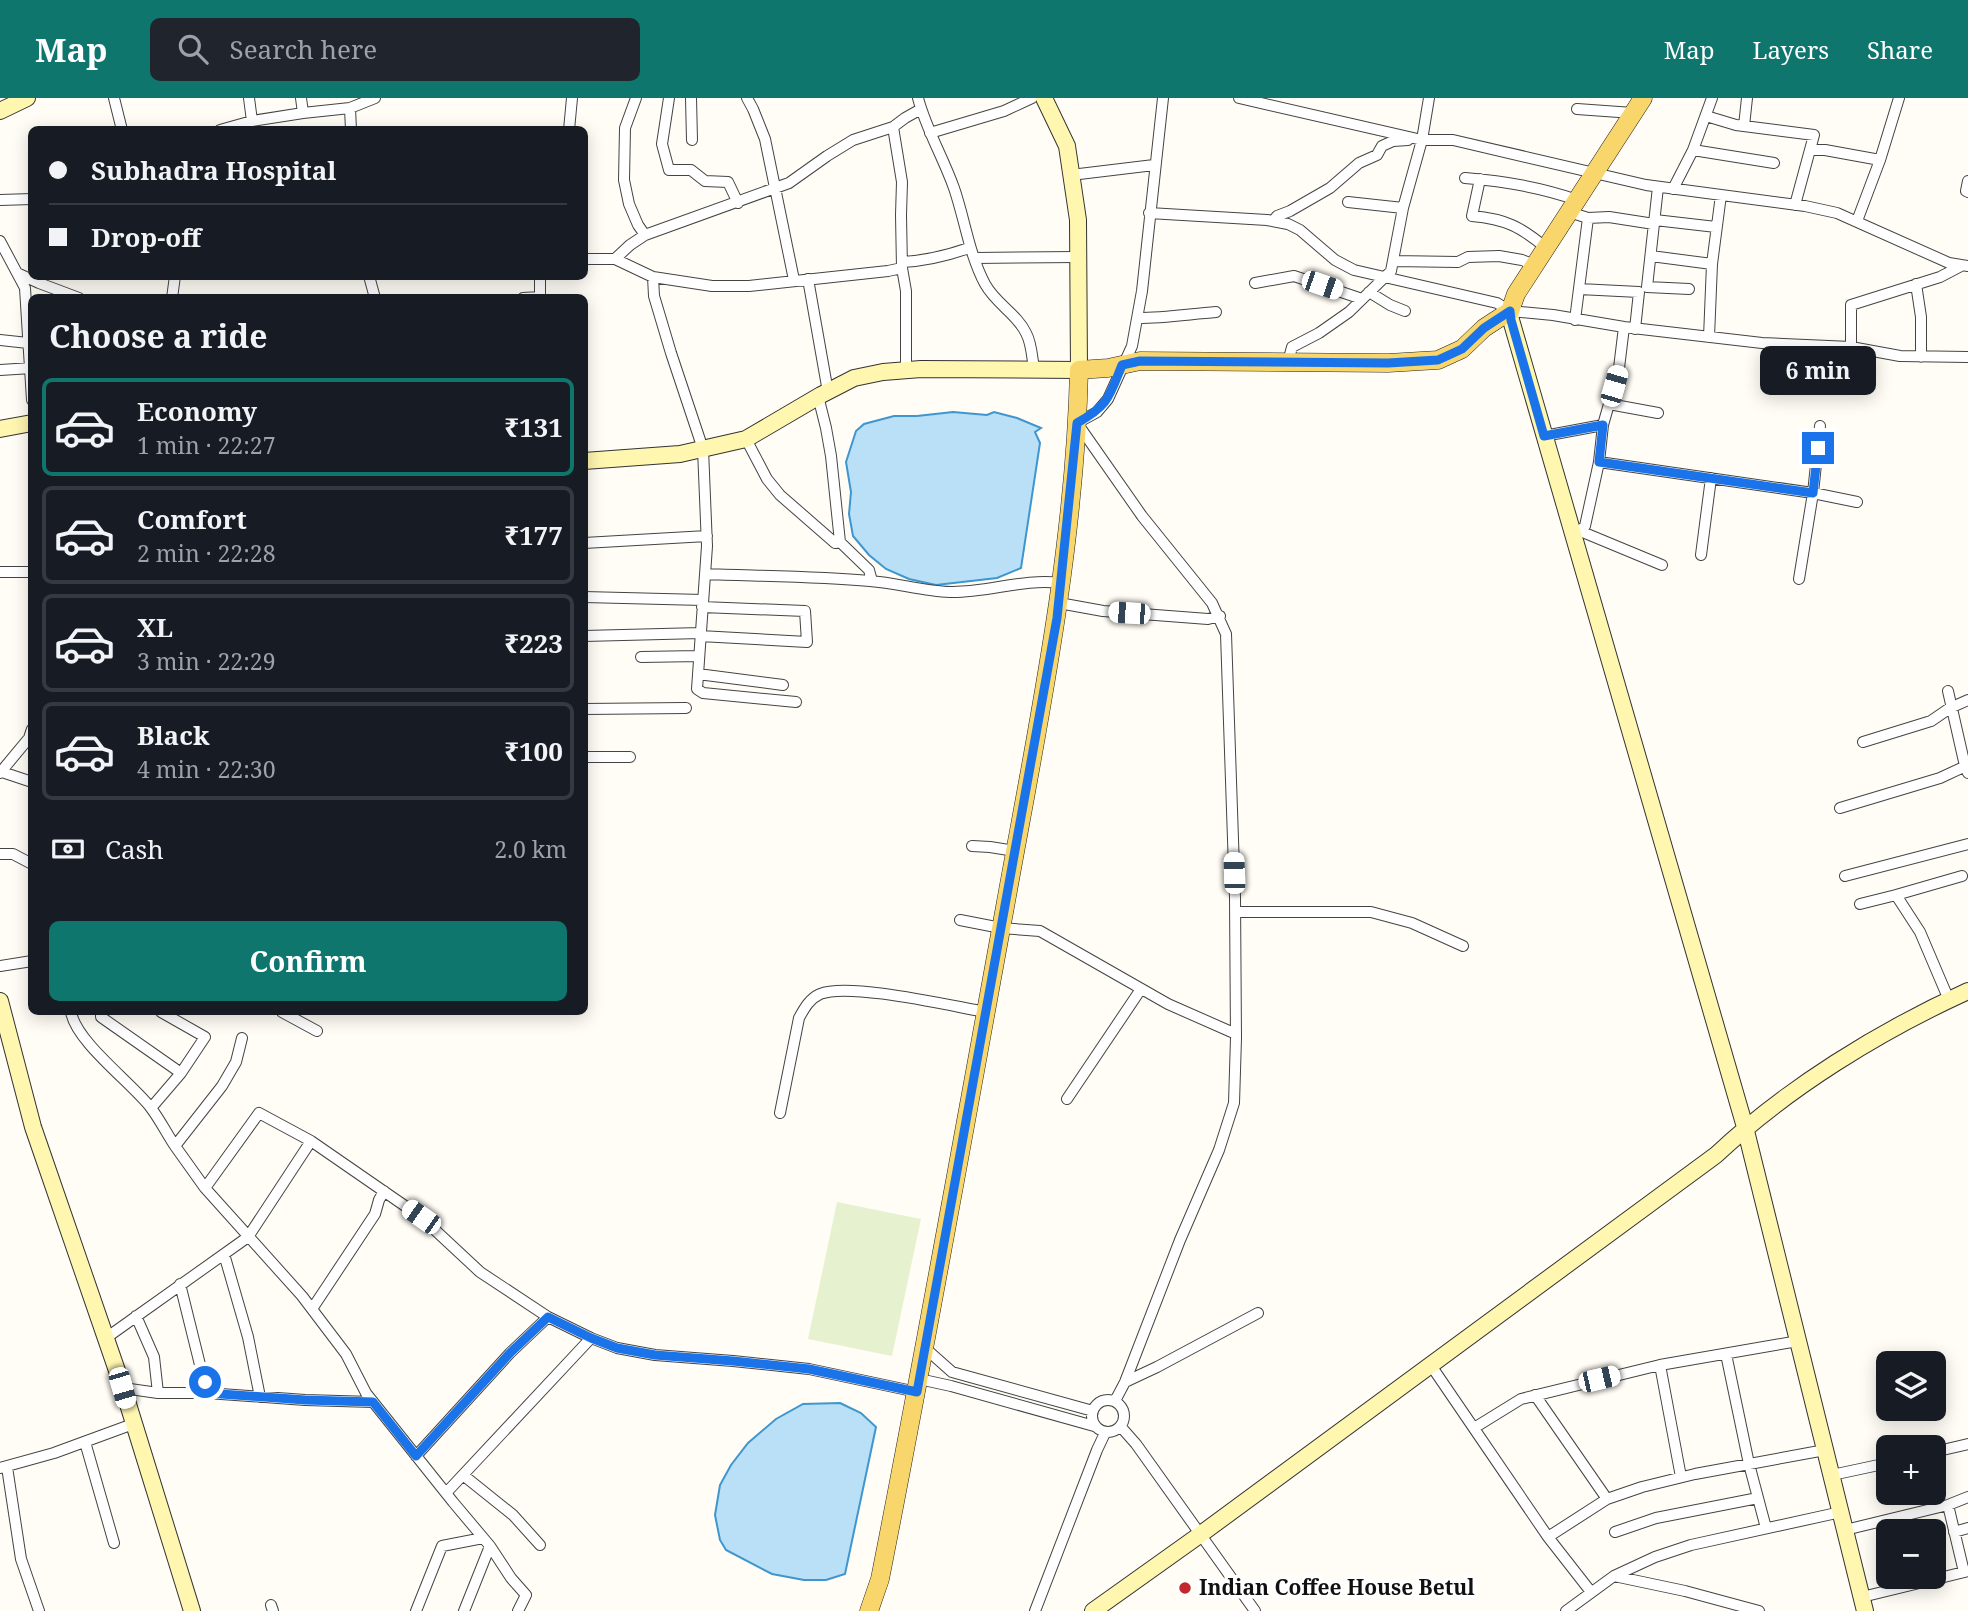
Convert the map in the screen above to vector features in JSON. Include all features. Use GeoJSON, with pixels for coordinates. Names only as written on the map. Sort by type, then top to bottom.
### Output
{"type":"FeatureCollection","features":[{"type":"Feature","properties":{"kind":"main road"},"geometry":{"type":"LineString","coordinates":[[0,111],[27,98]]}},
{"type":"Feature","properties":{"kind":"main road"},"geometry":{"type":"LineString","coordinates":[[869,1611],[880,1579],[918,1386],[1059,603],[1077,423],[1078,220],[1067,146],[1044,98]]}},
{"type":"Feature","properties":{"kind":"main road"},"geometry":{"type":"LineString","coordinates":[[1638,105],[1516,294],[1510,311],[1511,320],[1544,436],[1577,533],[1745,1127],[1864,1604]]}},
{"type":"Feature","properties":{"kind":"main road"},"geometry":{"type":"LineString","coordinates":[[588,461],[680,454],[746,439],[854,378],[883,372],[1079,370],[1140,361],[1388,363],[1438,360],[1462,349],[1484,328],[1510,311]]}},
{"type":"Feature","properties":{"kind":"main road"},"geometry":{"type":"LineString","coordinates":[[0,429],[28,424]]}},
{"type":"Feature","properties":{"kind":"main road"},"geometry":{"type":"LineString","coordinates":[[1093,1611],[1716,1155],[1745,1127],[1807,1083],[1882,1034],[1968,991]]}},
{"type":"Feature","properties":{"kind":"main road"},"geometry":{"type":"LineString","coordinates":[[0,1001],[33,1127],[106,1338],[192,1611]]}},
{"type":"Feature","properties":{"kind":"street"},"geometry":{"type":"LineString","coordinates":[[114,98],[121,126]]}},
{"type":"Feature","properties":{"kind":"street"},"geometry":{"type":"LineString","coordinates":[[249,98],[252,121]]}},
{"type":"Feature","properties":{"kind":"street"},"geometry":{"type":"LineString","coordinates":[[301,98],[303,113]]}},
{"type":"Feature","properties":{"kind":"street"},"geometry":{"type":"LineString","coordinates":[[234,126],[303,113],[350,108],[375,98]]}},
{"type":"Feature","properties":{"kind":"street"},"geometry":{"type":"LineString","coordinates":[[569,126],[572,98]]}},
{"type":"Feature","properties":{"kind":"street"},"geometry":{"type":"LineString","coordinates":[[636,98],[625,128],[624,180],[629,204],[645,235]]}},
{"type":"Feature","properties":{"kind":"street"},"geometry":{"type":"LineString","coordinates":[[669,98],[662,144],[670,170],[691,170],[705,181],[727,182],[738,203]]}},
{"type":"Feature","properties":{"kind":"street"},"geometry":{"type":"LineString","coordinates":[[691,98],[692,140]]}},
{"type":"Feature","properties":{"kind":"street"},"geometry":{"type":"LineString","coordinates":[[747,98],[765,139],[794,280]]}},
{"type":"Feature","properties":{"kind":"street"},"geometry":{"type":"LineString","coordinates":[[930,132],[1004,111],[1032,98]]}},
{"type":"Feature","properties":{"kind":"street"},"geometry":{"type":"LineString","coordinates":[[1115,1401],[1219,1150],[1234,1102],[1235,912],[1226,634],[1212,603],[1142,516],[1077,423],[1097,412],[1108,400],[1132,346],[1138,318],[1163,98]]}},
{"type":"Feature","properties":{"kind":"street"},"geometry":{"type":"LineString","coordinates":[[1239,98],[1267,101],[1422,139]]}},
{"type":"Feature","properties":{"kind":"street"},"geometry":{"type":"LineString","coordinates":[[1287,362],[1292,347],[1319,333],[1349,312],[1391,271],[1429,98]]}},
{"type":"Feature","properties":{"kind":"street"},"geometry":{"type":"LineString","coordinates":[[1673,189],[1693,150],[1712,98]]}},
{"type":"Feature","properties":{"kind":"street"},"geometry":{"type":"LineString","coordinates":[[1744,126],[1747,98]]}},
{"type":"Feature","properties":{"kind":"street"},"geometry":{"type":"LineString","coordinates":[[1857,221],[1899,98]]}},
{"type":"Feature","properties":{"kind":"street"},"geometry":{"type":"LineString","coordinates":[[615,259],[645,235],[789,183],[853,141],[893,127],[920,104],[948,171],[983,281],[990,294],[1026,332],[1034,369]]}},
{"type":"Feature","properties":{"kind":"street"},"geometry":{"type":"LineString","coordinates":[[1577,109],[1638,105]]}},
{"type":"Feature","properties":{"kind":"street"},"geometry":{"type":"LineString","coordinates":[[350,108],[351,126]]}},
{"type":"Feature","properties":{"kind":"street"},"geometry":{"type":"LineString","coordinates":[[1706,116],[1744,126],[1814,135],[1794,205]]}},
{"type":"Feature","properties":{"kind":"street"},"geometry":{"type":"LineString","coordinates":[[893,127],[902,182],[906,370]]}},
{"type":"Feature","properties":{"kind":"street"},"geometry":{"type":"LineString","coordinates":[[1273,221],[1277,216],[1330,188],[1359,163],[1377,155],[1382,146],[1393,141],[1454,139],[1658,187],[1837,213],[1949,263],[1965,266]]}},
{"type":"Feature","properties":{"kind":"street"},"geometry":{"type":"LineString","coordinates":[[1693,150],[1774,163]]}},
{"type":"Feature","properties":{"kind":"street"},"geometry":{"type":"LineString","coordinates":[[1810,150],[1825,150],[1880,160]]}},
{"type":"Feature","properties":{"kind":"street"},"geometry":{"type":"LineString","coordinates":[[1072,175],[1154,165]]}},
{"type":"Feature","properties":{"kind":"street"},"geometry":{"type":"LineString","coordinates":[[1465,178],[1547,189],[1588,218],[1609,217],[1716,227]]}},
{"type":"Feature","properties":{"kind":"street"},"geometry":{"type":"LineString","coordinates":[[1480,179],[1472,216],[1505,220],[1526,231],[1546,248]]}},
{"type":"Feature","properties":{"kind":"street"},"geometry":{"type":"LineString","coordinates":[[1968,181],[1968,192]]}},
{"type":"Feature","properties":{"kind":"street"},"geometry":{"type":"LineString","coordinates":[[1658,187],[1647,287],[1689,289]]}},
{"type":"Feature","properties":{"kind":"street"},"geometry":{"type":"LineString","coordinates":[[1709,337],[1712,264],[1721,195]]}},
{"type":"Feature","properties":{"kind":"street"},"geometry":{"type":"LineString","coordinates":[[0,200],[28,199]]}},
{"type":"Feature","properties":{"kind":"street"},"geometry":{"type":"LineString","coordinates":[[1348,202],[1403,208]]}},
{"type":"Feature","properties":{"kind":"street"},"geometry":{"type":"LineString","coordinates":[[1149,213],[1288,224],[1354,270],[1497,303],[1510,311],[1762,343],[1851,347],[1900,356],[1968,357]]}},
{"type":"Feature","properties":{"kind":"street"},"geometry":{"type":"LineString","coordinates":[[1576,320],[1588,218]]}},
{"type":"Feature","properties":{"kind":"street"},"geometry":{"type":"LineString","coordinates":[[0,241],[25,288],[28,343],[0,340]]}},
{"type":"Feature","properties":{"kind":"street"},"geometry":{"type":"LineString","coordinates":[[588,259],[615,259],[653,277],[712,286],[749,286],[888,271],[902,265],[972,253],[1078,257]]}},
{"type":"Feature","properties":{"kind":"street"},"geometry":{"type":"LineString","coordinates":[[1393,261],[1458,262],[1468,257],[1499,256],[1535,265]]}},
{"type":"Feature","properties":{"kind":"street"},"geometry":{"type":"LineString","coordinates":[[1651,256],[1712,264]]}},
{"type":"Feature","properties":{"kind":"street"},"geometry":{"type":"LineString","coordinates":[[1851,347],[1851,305],[1940,277],[1965,266]]}},
{"type":"Feature","properties":{"kind":"street"},"geometry":{"type":"LineString","coordinates":[[17,273],[28,278]]}},
{"type":"Feature","properties":{"kind":"street"},"geometry":{"type":"LineString","coordinates":[[1255,283],[1294,276],[1365,295],[1405,311]]}},
{"type":"Feature","properties":{"kind":"street"},"geometry":{"type":"LineString","coordinates":[[653,277],[654,296],[667,342],[703,449],[707,536],[697,689],[704,693],[796,702]]}},
{"type":"Feature","properties":{"kind":"street"},"geometry":{"type":"LineString","coordinates":[[808,279],[841,542],[869,570],[872,581]]}},
{"type":"Feature","properties":{"kind":"street"},"geometry":{"type":"LineString","coordinates":[[31,280],[68,294]]}},
{"type":"Feature","properties":{"kind":"street"},"geometry":{"type":"LineString","coordinates":[[1916,284],[1921,317],[1921,357]]}},
{"type":"Feature","properties":{"kind":"street"},"geometry":{"type":"LineString","coordinates":[[1579,289],[1639,292],[1603,425],[1599,462],[1585,526],[1577,533],[1662,565]]}},
{"type":"Feature","properties":{"kind":"street"},"geometry":{"type":"LineString","coordinates":[[1138,318],[1216,312]]}},
{"type":"Feature","properties":{"kind":"street"},"geometry":{"type":"LineString","coordinates":[[0,370],[28,368]]}},
{"type":"Feature","properties":{"kind":"street"},"geometry":{"type":"LineString","coordinates":[[1609,404],[1658,413]]}},
{"type":"Feature","properties":{"kind":"street"},"geometry":{"type":"LineString","coordinates":[[1544,436],[1603,425]]}},
{"type":"Feature","properties":{"kind":"street"},"geometry":{"type":"LineString","coordinates":[[1799,579],[1813,493],[1820,426]]}},
{"type":"Feature","properties":{"kind":"street"},"geometry":{"type":"LineString","coordinates":[[746,439],[766,479],[780,495],[821,533],[835,543],[841,542]]}},
{"type":"Feature","properties":{"kind":"street"},"geometry":{"type":"LineString","coordinates":[[1599,462],[1813,493],[1857,502]]}},
{"type":"Feature","properties":{"kind":"street"},"geometry":{"type":"LineString","coordinates":[[1701,555],[1711,478]]}},
{"type":"Feature","properties":{"kind":"street"},"geometry":{"type":"LineString","coordinates":[[588,542],[707,536]]}},
{"type":"Feature","properties":{"kind":"street"},"geometry":{"type":"LineString","coordinates":[[0,572],[28,572]]}},
{"type":"Feature","properties":{"kind":"street"},"geometry":{"type":"LineString","coordinates":[[705,574],[872,581],[951,592],[1028,582],[1061,583]]}},
{"type":"Feature","properties":{"kind":"street"},"geometry":{"type":"LineString","coordinates":[[588,597],[804,611],[807,642],[701,634],[588,636]]}},
{"type":"Feature","properties":{"kind":"street"},"geometry":{"type":"LineString","coordinates":[[1059,603],[1104,611],[1208,619],[1220,616]]}},
{"type":"Feature","properties":{"kind":"street"},"geometry":{"type":"LineString","coordinates":[[641,657],[699,656]]}},
{"type":"Feature","properties":{"kind":"street"},"geometry":{"type":"LineString","coordinates":[[698,674],[783,685]]}},
{"type":"Feature","properties":{"kind":"street"},"geometry":{"type":"LineString","coordinates":[[1840,808],[1967,768],[1950,708],[1948,691]]}},
{"type":"Feature","properties":{"kind":"street"},"geometry":{"type":"LineString","coordinates":[[1863,742],[1931,721],[1968,700]]}},
{"type":"Feature","properties":{"kind":"street"},"geometry":{"type":"LineString","coordinates":[[588,709],[686,708]]}},
{"type":"Feature","properties":{"kind":"street"},"geometry":{"type":"LineString","coordinates":[[28,739],[1,773],[28,781]]}},
{"type":"Feature","properties":{"kind":"street"},"geometry":{"type":"LineString","coordinates":[[588,757],[630,757]]}},
{"type":"Feature","properties":{"kind":"street"},"geometry":{"type":"LineString","coordinates":[[1844,876],[1968,844]]}},
{"type":"Feature","properties":{"kind":"street"},"geometry":{"type":"LineString","coordinates":[[972,846],[1015,851]]}},
{"type":"Feature","properties":{"kind":"street"},"geometry":{"type":"LineString","coordinates":[[0,853],[13,854],[28,862]]}},
{"type":"Feature","properties":{"kind":"street"},"geometry":{"type":"LineString","coordinates":[[1860,904],[1962,876]]}},
{"type":"Feature","properties":{"kind":"street"},"geometry":{"type":"LineString","coordinates":[[1896,895],[1920,932],[1949,1000]]}},
{"type":"Feature","properties":{"kind":"street"},"geometry":{"type":"LineString","coordinates":[[1235,912],[1371,912],[1412,923],[1463,946]]}},
{"type":"Feature","properties":{"kind":"street"},"geometry":{"type":"LineString","coordinates":[[960,920],[1001,928],[1040,931],[1168,1004],[1236,1034]]}},
{"type":"Feature","properties":{"kind":"street"},"geometry":{"type":"LineString","coordinates":[[0,966],[28,962]]}},
{"type":"Feature","properties":{"kind":"street"},"geometry":{"type":"LineString","coordinates":[[1067,1099],[1141,989]]}},
{"type":"Feature","properties":{"kind":"street"},"geometry":{"type":"LineString","coordinates":[[780,1113],[799,1018],[806,1005],[818,995],[837,990],[872,992],[986,1012]]}},
{"type":"Feature","properties":{"kind":"street"},"geometry":{"type":"LineString","coordinates":[[72,1015],[91,1046],[151,1108],[205,1188],[302,1296],[346,1354],[366,1394],[487,1542],[526,1595],[518,1611]]}},
{"type":"Feature","properties":{"kind":"street"},"geometry":{"type":"LineString","coordinates":[[101,1015],[181,1073]]}},
{"type":"Feature","properties":{"kind":"street"},"geometry":{"type":"LineString","coordinates":[[151,1108],[181,1073],[205,1037],[166,1015]]}},
{"type":"Feature","properties":{"kind":"street"},"geometry":{"type":"LineString","coordinates":[[288,1015],[317,1031]]}},
{"type":"Feature","properties":{"kind":"street"},"geometry":{"type":"LineString","coordinates":[[175,1146],[222,1086],[236,1062],[242,1038]]}},
{"type":"Feature","properties":{"kind":"street"},"geometry":{"type":"LineString","coordinates":[[205,1188],[259,1113],[311,1141],[421,1217],[480,1272],[548,1317],[617,1348],[655,1355],[809,1369],[918,1386],[951,1386],[1094,1426],[1105,1433],[1114,1432],[1121,1427],[1125,1418],[1123,1408],[1115,1401],[1105,1399],[1096,1404],[1093,1411],[1094,1426]]}},
{"type":"Feature","properties":{"kind":"street"},"geometry":{"type":"LineString","coordinates":[[106,1338],[248,1237],[311,1141]]}},
{"type":"Feature","properties":{"kind":"street"},"geometry":{"type":"LineString","coordinates":[[312,1309],[375,1214],[384,1191]]}},
{"type":"Feature","properties":{"kind":"street"},"geometry":{"type":"LineString","coordinates":[[224,1254],[248,1336],[260,1396]]}},
{"type":"Feature","properties":{"kind":"street"},"geometry":{"type":"LineString","coordinates":[[180,1284],[207,1393]]}},
{"type":"Feature","properties":{"kind":"street"},"geometry":{"type":"LineString","coordinates":[[1125,1382],[1258,1312]]}},
{"type":"Feature","properties":{"kind":"street"},"geometry":{"type":"LineString","coordinates":[[136,1316],[154,1357],[158,1393]]}},
{"type":"Feature","properties":{"kind":"street"},"geometry":{"type":"LineString","coordinates":[[416,1456],[510,1353],[548,1317]]}},
{"type":"Feature","properties":{"kind":"street"},"geometry":{"type":"LineString","coordinates":[[446,1493],[591,1338]]}},
{"type":"Feature","properties":{"kind":"street"},"geometry":{"type":"LineString","coordinates":[[1474,1428],[1521,1399],[1535,1395],[1660,1365],[1798,1341]]}},
{"type":"Feature","properties":{"kind":"street"},"geometry":{"type":"LineString","coordinates":[[925,1348],[952,1372],[1093,1411]]}},
{"type":"Feature","properties":{"kind":"street"},"geometry":{"type":"LineString","coordinates":[[1726,1354],[1749,1464],[1766,1528]]}},
{"type":"Feature","properties":{"kind":"street"},"geometry":{"type":"LineString","coordinates":[[1430,1364],[1548,1537],[1591,1592]]}},
{"type":"Feature","properties":{"kind":"street"},"geometry":{"type":"LineString","coordinates":[[1660,1365],[1681,1477]]}},
{"type":"Feature","properties":{"kind":"street"},"geometry":{"type":"LineString","coordinates":[[122,1388],[158,1393],[373,1402]]}},
{"type":"Feature","properties":{"kind":"street"},"geometry":{"type":"LineString","coordinates":[[1535,1395],[1607,1499]]}},
{"type":"Feature","properties":{"kind":"street"},"geometry":{"type":"LineString","coordinates":[[39,1611],[21,1559],[4,1467],[133,1424]]}},
{"type":"Feature","properties":{"kind":"street"},"geometry":{"type":"LineString","coordinates":[[1121,1427],[1136,1444],[1255,1611]]}},
{"type":"Feature","properties":{"kind":"street"},"geometry":{"type":"LineString","coordinates":[[1035,1611],[1105,1433]]}},
{"type":"Feature","properties":{"kind":"street"},"geometry":{"type":"LineString","coordinates":[[85,1442],[114,1543]]}},
{"type":"Feature","properties":{"kind":"street"},"geometry":{"type":"LineString","coordinates":[[1946,1449],[1968,1444]]}},
{"type":"Feature","properties":{"kind":"street"},"geometry":{"type":"LineString","coordinates":[[1548,1537],[1607,1499],[1642,1487],[1825,1450]]}},
{"type":"Feature","properties":{"kind":"street"},"geometry":{"type":"LineString","coordinates":[[1832,1475],[1876,1465]]}},
{"type":"Feature","properties":{"kind":"street"},"geometry":{"type":"LineString","coordinates":[[463,1475],[513,1515],[540,1545]]}},
{"type":"Feature","properties":{"kind":"street"},"geometry":{"type":"LineString","coordinates":[[1845,1530],[1948,1505],[1968,1497]]}},
{"type":"Feature","properties":{"kind":"street"},"geometry":{"type":"LineString","coordinates":[[1615,1532],[1656,1518],[1758,1498]]}},
{"type":"Feature","properties":{"kind":"street"},"geometry":{"type":"LineString","coordinates":[[1864,1604],[1966,1571],[1948,1505]]}},
{"type":"Feature","properties":{"kind":"street"},"geometry":{"type":"LineString","coordinates":[[1566,1611],[1614,1576],[1655,1557],[1691,1545],[1841,1512]]}},
{"type":"Feature","properties":{"kind":"street"},"geometry":{"type":"LineString","coordinates":[[1954,1532],[1968,1528]]}},
{"type":"Feature","properties":{"kind":"street"},"geometry":{"type":"LineString","coordinates":[[416,1611],[442,1546],[487,1542]]}},
{"type":"Feature","properties":{"kind":"street"},"geometry":{"type":"LineString","coordinates":[[464,1611],[487,1542]]}},
{"type":"Feature","properties":{"kind":"street"},"geometry":{"type":"LineString","coordinates":[[1614,1576],[1759,1611]]}},
{"type":"Feature","properties":{"kind":"green space"},"geometry":{"type":"Polygon","coordinates":[[[837,1202],[921,1219],[892,1356],[808,1339],[837,1202]]]}},
{"type":"Feature","properties":{"kind":"water"},"geometry":{"type":"Polygon","coordinates":[[[953,412],[987,415],[994,412],[1017,418],[1041,428],[1035,432],[1040,443],[1021,568],[997,578],[936,585],[909,579],[886,569],[869,555],[853,536],[849,514],[851,492],[846,462],[856,431],[864,424],[894,416],[953,412]]]}},
{"type":"Feature","properties":{"kind":"water"},"geometry":{"type":"Polygon","coordinates":[[[840,1403],[861,1413],[876,1427],[845,1574],[826,1580],[804,1580],[772,1574],[726,1550],[720,1540],[715,1515],[720,1485],[748,1443],[776,1419],[803,1404],[840,1403]]]}},
{"type":"Feature","properties":{"kind":"place","name":"Indian Coffee House Betul"},"geometry":{"type":"Point","coordinates":[1185,1588]}},
{"type":"Feature","properties":{"kind":"route"},"geometry":{"type":"LineString","coordinates":[[205,1382],[207,1393],[373,1402],[416,1456],[510,1353],[548,1317],[617,1348],[655,1355],[809,1369],[917,1392],[1057,618],[1077,423],[1097,412],[1108,400],[1122,365],[1140,361],[1388,363],[1438,360],[1462,349],[1484,328],[1510,311],[1544,436],[1603,425],[1599,462],[1813,493],[1818,448]]}}]}
